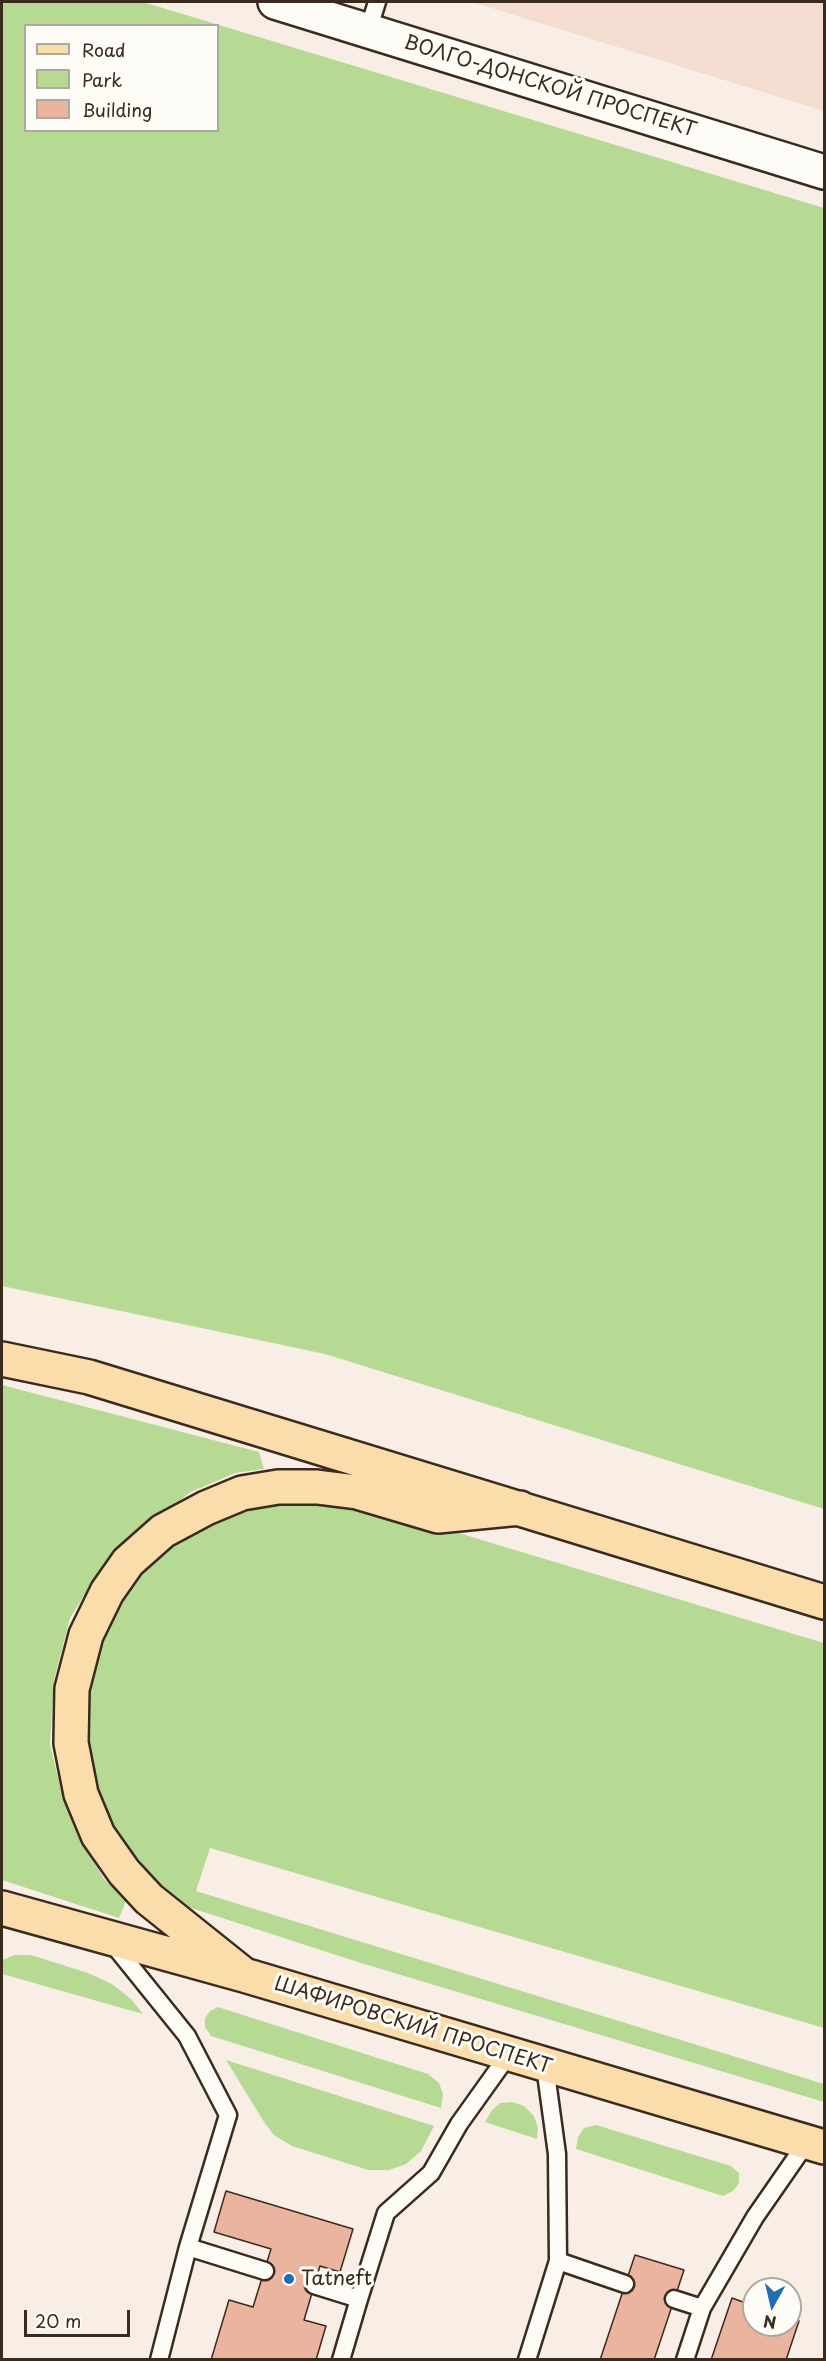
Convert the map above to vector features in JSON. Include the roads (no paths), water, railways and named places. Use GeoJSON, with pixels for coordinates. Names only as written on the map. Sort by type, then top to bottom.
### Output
{"type":"FeatureCollection","features":[{"type":"Feature","properties":{"kind":"main road"},"geometry":{"type":"LineString","coordinates":[[2,1359],[89,1377],[825,1602]]}},
{"type":"Feature","properties":{"kind":"main road"},"geometry":{"type":"LineString","coordinates":[[244,1975],[158,1906],[124,1872],[99,1835],[81,1794],[71,1743],[72,1689],[86,1635],[107,1592],[128,1562],[163,1531],[206,1508],[242,1493],[278,1487],[317,1487],[347,1491],[438,1516],[520,1508]]}},
{"type":"Feature","properties":{"kind":"main road","name":"ШАФИРОВСКИЙ ПРОСПЕКТ"},"geometry":{"type":"LineString","coordinates":[[2,1908],[110,1940],[244,1975],[816,2145]]}},
{"type":"Feature","properties":{"kind":"street","name":"ВОЛГО-ДОНСКОЙ ПРОСПЕКТ"},"geometry":{"type":"LineString","coordinates":[[275,2],[372,16],[825,172]]}},
{"type":"Feature","properties":{"kind":"lane"},"geometry":{"type":"LineString","coordinates":[[110,1940],[187,2036],[228,2115],[188,2247],[159,2360]]}},
{"type":"Feature","properties":{"kind":"lane"},"geometry":{"type":"LineString","coordinates":[[340,2360],[386,2213],[431,2173],[459,2124],[509,2055]]}},
{"type":"Feature","properties":{"kind":"lane"},"geometry":{"type":"LineString","coordinates":[[527,2360],[558,2261],[557,2154],[545,2066]]}},
{"type":"Feature","properties":{"kind":"lane"},"geometry":{"type":"LineString","coordinates":[[685,2360],[702,2308],[755,2217],[816,2145]]}},
{"type":"Feature","properties":{"kind":"lane"},"geometry":{"type":"LineString","coordinates":[[188,2247],[265,2271]]}},
{"type":"Feature","properties":{"kind":"lane"},"geometry":{"type":"LineString","coordinates":[[558,2261],[625,2284]]}},
{"type":"Feature","properties":{"kind":"lane"},"geometry":{"type":"LineString","coordinates":[[314,2285],[359,2299]]}},
{"type":"Feature","properties":{"kind":"lane"},"geometry":{"type":"LineString","coordinates":[[674,2299],[702,2308]]}},
{"type":"Feature","properties":{"kind":"place","name":"Tatneft"},"geometry":{"type":"Point","coordinates":[289,2279]}}]}
